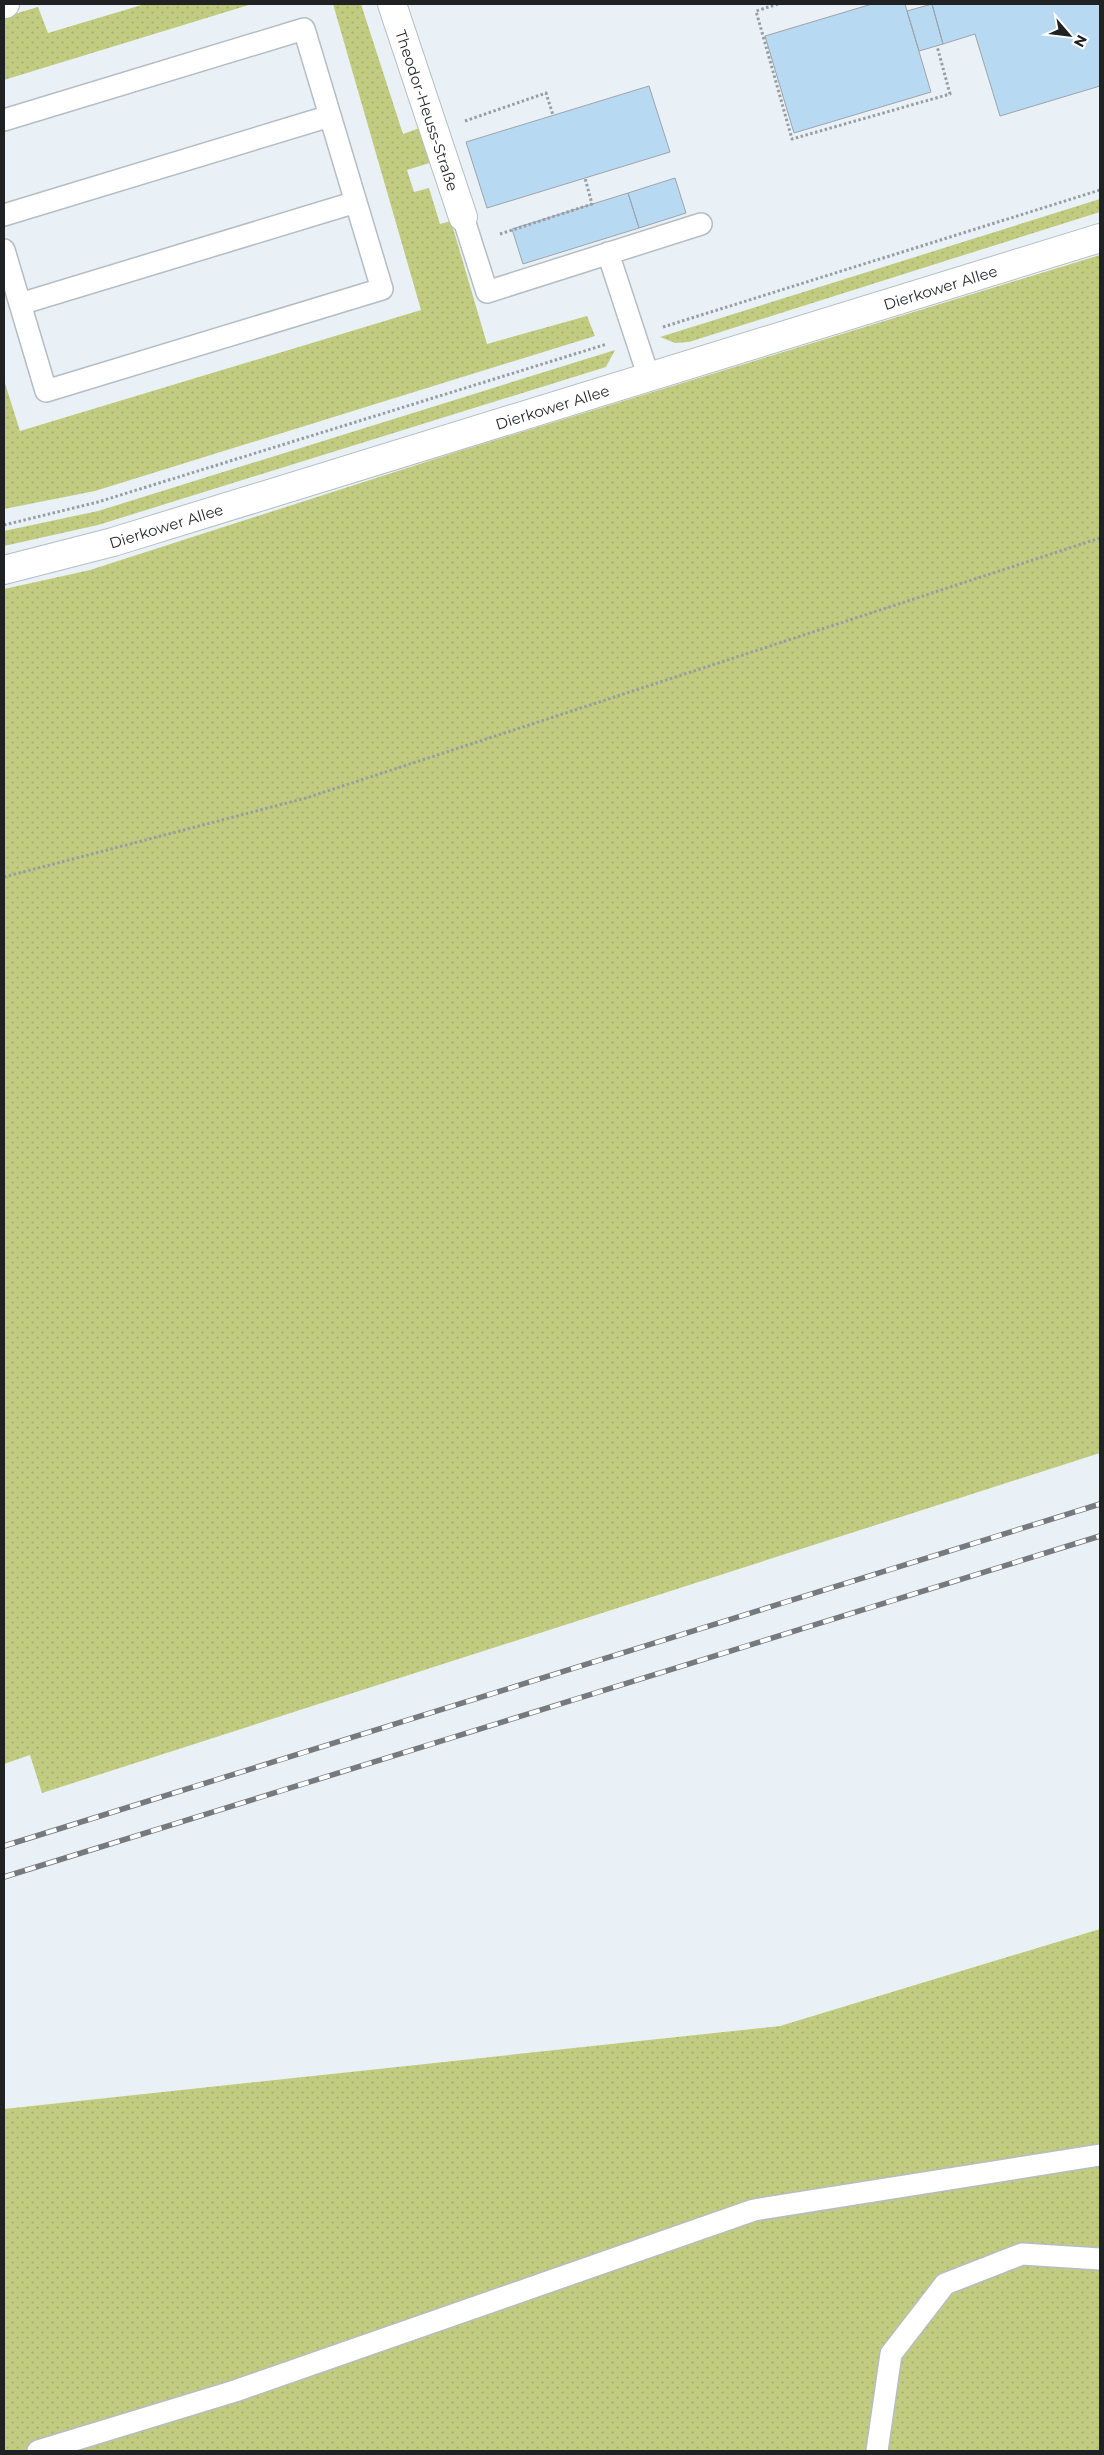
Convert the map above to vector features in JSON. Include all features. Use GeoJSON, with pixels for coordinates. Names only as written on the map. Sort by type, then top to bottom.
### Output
{"type":"FeatureCollection","features":[{"type":"Feature","properties":{"kind":"main road","name":"Theodor-Heuss-Straße"},"geometry":{"type":"LineString","coordinates":[[392,4],[463,217]]}},
{"type":"Feature","properties":{"kind":"main road","name":"Dierkower Allee"},"geometry":{"type":"LineString","coordinates":[[4,570],[113,542],[1100,238]]}},
{"type":"Feature","properties":{"kind":"lane"},"geometry":{"type":"LineString","coordinates":[[4,120],[304,29],[382,289],[46,391],[4,250]]}},
{"type":"Feature","properties":{"kind":"lane"},"geometry":{"type":"LineString","coordinates":[[4,215],[330,116]]}},
{"type":"Feature","properties":{"kind":"lane"},"geometry":{"type":"LineString","coordinates":[[20,304],[356,202]]}},
{"type":"Feature","properties":{"kind":"lane"},"geometry":{"type":"LineString","coordinates":[[463,217],[487,292],[701,224]]}},
{"type":"Feature","properties":{"kind":"lane"},"geometry":{"type":"LineString","coordinates":[[608,253],[649,378]]}},
{"type":"Feature","properties":{"kind":"lane"},"geometry":{"type":"LineString","coordinates":[[38,2451],[235,2391],[754,2210],[1100,2155]]}},
{"type":"Feature","properties":{"kind":"lane"},"geometry":{"type":"LineString","coordinates":[[877,2451],[891,2354],[946,2284],[1022,2254],[1100,2259]]}},
{"type":"Feature","properties":{"kind":"path"},"geometry":{"type":"LineString","coordinates":[[778,4],[756,11],[792,139],[950,94],[936,46]]}},
{"type":"Feature","properties":{"kind":"path"},"geometry":{"type":"LineString","coordinates":[[461,122],[546,93],[553,115]]}},
{"type":"Feature","properties":{"kind":"path"},"geometry":{"type":"LineString","coordinates":[[496,235],[592,204],[585,178]]}},
{"type":"Feature","properties":{"kind":"path"},"geometry":{"type":"LineString","coordinates":[[4,525],[98,502],[1100,190]]}},
{"type":"Feature","properties":{"kind":"path"},"geometry":{"type":"LineString","coordinates":[[4,877],[306,798],[1100,538]]}},
{"type":"Feature","properties":{"kind":"green space"},"geometry":{"type":"Polygon","coordinates":[[[145,4],[252,4],[4,80],[4,17],[38,7],[48,33],[145,4]]]}},
{"type":"Feature","properties":{"kind":"green space"},"geometry":{"type":"Polygon","coordinates":[[[333,4],[361,4],[403,134],[425,126],[433,162],[407,170],[414,192],[429,188],[440,224],[451,221],[487,344],[587,316],[595,336],[95,491],[4,509],[4,380],[20,431],[421,310],[333,4]]]}},
{"type":"Feature","properties":{"kind":"green space"},"geometry":{"type":"Polygon","coordinates":[[[1100,199],[1100,212],[689,342],[675,343],[660,337],[1100,199]]]}},
{"type":"Feature","properties":{"kind":"green space"},"geometry":{"type":"Polygon","coordinates":[[[1100,255],[1100,1453],[42,1793],[30,1755],[4,1764],[4,589],[90,570],[460,451],[1100,255]]]}},
{"type":"Feature","properties":{"kind":"green space"},"geometry":{"type":"Polygon","coordinates":[[[615,350],[606,367],[98,525],[4,546],[4,531],[98,511],[615,350]]]}},
{"type":"Feature","properties":{"kind":"green space"},"geometry":{"type":"Polygon","coordinates":[[[1100,1929],[1100,2451],[4,2451],[4,2109],[780,2026],[1100,1929]]]}},
{"type":"Feature","properties":{"kind":"building"},"geometry":{"type":"Polygon","coordinates":[[[872,4],[905,4],[931,92],[794,133],[765,36],[872,4]]]}},
{"type":"Feature","properties":{"kind":"building"},"geometry":{"type":"Polygon","coordinates":[[[932,4],[1100,4],[1100,86],[1000,116],[975,34],[943,44],[932,4]]]}},
{"type":"Feature","properties":{"kind":"building"},"geometry":{"type":"Polygon","coordinates":[[[932,4],[943,44],[919,51],[907,11],[932,4]]]}},
{"type":"Feature","properties":{"kind":"building"},"geometry":{"type":"Polygon","coordinates":[[[649,86],[670,152],[487,208],[466,142],[649,86]]]}},
{"type":"Feature","properties":{"kind":"building"},"geometry":{"type":"Polygon","coordinates":[[[675,178],[686,213],[639,228],[628,193],[675,178]]]}},
{"type":"Feature","properties":{"kind":"building"},"geometry":{"type":"Polygon","coordinates":[[[628,193],[639,228],[523,264],[512,229],[628,193]]]}},
{"type":"Feature","properties":{"kind":"railway"},"geometry":{"type":"LineString","coordinates":[[4,1846],[1100,1504]]}},
{"type":"Feature","properties":{"kind":"railway"},"geometry":{"type":"LineString","coordinates":[[4,1877],[1100,1536]]}}]}
